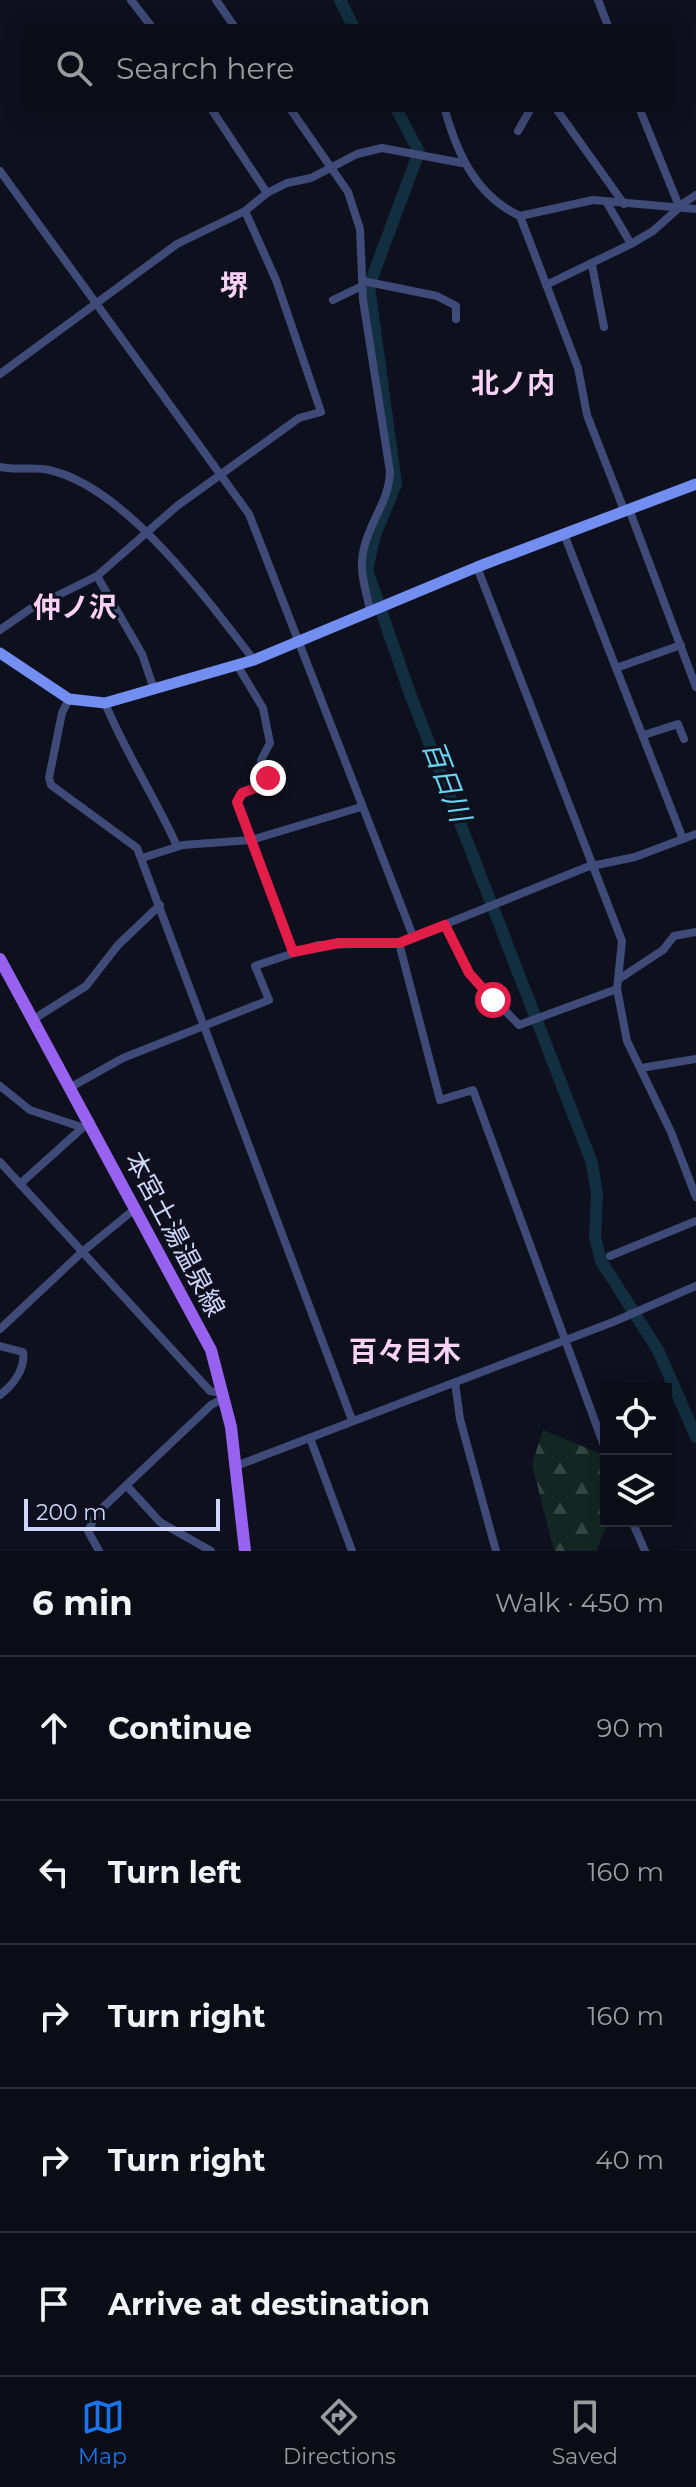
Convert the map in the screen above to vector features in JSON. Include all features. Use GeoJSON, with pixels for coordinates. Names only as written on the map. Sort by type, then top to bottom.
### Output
{"type":"FeatureCollection","features":[{"type":"Feature","properties":{"kind":"main road","name":"本宮土湯温泉線"},"geometry":{"type":"LineString","coordinates":[[0,959],[71,1087],[85,1124],[136,1208],[211,1350],[236,1466],[245,1551]]}},
{"type":"Feature","properties":{"kind":"street"},"geometry":{"type":"LineString","coordinates":[[131,0],[149,24]]}},
{"type":"Feature","properties":{"kind":"street"},"geometry":{"type":"LineString","coordinates":[[216,0],[233,24]]}},
{"type":"Feature","properties":{"kind":"street"},"geometry":{"type":"LineString","coordinates":[[598,0],[607,24]]}},
{"type":"Feature","properties":{"kind":"street"},"geometry":{"type":"LineString","coordinates":[[213,112],[267,193]]}},
{"type":"Feature","properties":{"kind":"street"},"geometry":{"type":"LineString","coordinates":[[292,112],[348,192],[367,282],[390,472],[386,498],[364,546],[362,561],[377,608]]}},
{"type":"Feature","properties":{"kind":"street"},"geometry":{"type":"LineString","coordinates":[[446,112],[462,163],[494,198],[520,216],[578,368],[587,415],[696,687]]}},
{"type":"Feature","properties":{"kind":"street"},"geometry":{"type":"LineString","coordinates":[[518,131],[529,112]]}},
{"type":"Feature","properties":{"kind":"street"},"geometry":{"type":"LineString","coordinates":[[558,112],[624,204]]}},
{"type":"Feature","properties":{"kind":"street"},"geometry":{"type":"LineString","coordinates":[[641,112],[680,206]]}},
{"type":"Feature","properties":{"kind":"street"},"geometry":{"type":"LineString","coordinates":[[0,374],[177,244],[245,211],[267,193],[332,169],[343,160],[382,148],[462,163]]}},
{"type":"Feature","properties":{"kind":"street"},"geometry":{"type":"LineString","coordinates":[[650,168],[660,163]]}},
{"type":"Feature","properties":{"kind":"street"},"geometry":{"type":"LineString","coordinates":[[0,171],[249,514],[413,936]]}},
{"type":"Feature","properties":{"kind":"street"},"geometry":{"type":"LineString","coordinates":[[546,285],[592,265],[653,231],[696,195]]}},
{"type":"Feature","properties":{"kind":"street"},"geometry":{"type":"LineString","coordinates":[[520,216],[580,201],[696,209]]}},
{"type":"Feature","properties":{"kind":"street"},"geometry":{"type":"LineString","coordinates":[[607,203],[631,244]]}},
{"type":"Feature","properties":{"kind":"street"},"geometry":{"type":"LineString","coordinates":[[0,630],[30,609],[97,576],[145,533],[221,475],[299,418],[321,412],[276,280],[245,211]]}},
{"type":"Feature","properties":{"kind":"street"},"geometry":{"type":"LineString","coordinates":[[592,265],[604,327]]}},
{"type":"Feature","properties":{"kind":"street"},"geometry":{"type":"LineString","coordinates":[[333,300],[367,282],[444,298],[456,306],[456,319]]}},
{"type":"Feature","properties":{"kind":"street"},"geometry":{"type":"LineString","coordinates":[[0,467],[49,470],[96,491],[177,561],[254,660]]}},
{"type":"Feature","properties":{"kind":"street"},"geometry":{"type":"LineString","coordinates":[[0,653],[69,699],[105,703],[254,660],[477,567],[696,484]]}},
{"type":"Feature","properties":{"kind":"street"},"geometry":{"type":"LineString","coordinates":[[564,534],[683,839]]}},
{"type":"Feature","properties":{"kind":"street"},"geometry":{"type":"LineString","coordinates":[[477,567],[622,941],[618,984],[627,1041],[696,1197]]}},
{"type":"Feature","properties":{"kind":"street"},"geometry":{"type":"LineString","coordinates":[[97,576],[142,654],[154,689]]}},
{"type":"Feature","properties":{"kind":"street"},"geometry":{"type":"LineString","coordinates":[[616,668],[681,645]]}},
{"type":"Feature","properties":{"kind":"street"},"geometry":{"type":"LineString","coordinates":[[237,665],[262,704],[270,739],[261,760],[268,781],[242,793],[237,800],[293,952]]}},
{"type":"Feature","properties":{"kind":"street"},"geometry":{"type":"LineString","coordinates":[[69,699],[62,713],[49,778],[51,785],[137,848],[142,858],[352,1420]]}},
{"type":"Feature","properties":{"kind":"street"},"geometry":{"type":"LineString","coordinates":[[105,703],[120,740],[157,802],[177,846]]}},
{"type":"Feature","properties":{"kind":"street"},"geometry":{"type":"LineString","coordinates":[[644,735],[678,724],[684,739]]}},
{"type":"Feature","properties":{"kind":"street"},"geometry":{"type":"LineString","coordinates":[[142,858],[177,846],[251,840],[361,807]]}},
{"type":"Feature","properties":{"kind":"street"},"geometry":{"type":"LineString","coordinates":[[71,1087],[123,1058],[269,1000],[255,966],[293,952],[339,943],[399,943],[592,866],[635,857],[696,834]]}},
{"type":"Feature","properties":{"kind":"street"},"geometry":{"type":"LineString","coordinates":[[34,1019],[86,986],[118,945],[160,905]]}},
{"type":"Feature","properties":{"kind":"street"},"geometry":{"type":"LineString","coordinates":[[445,925],[469,973],[519,1025],[537,1021],[618,984],[663,950],[674,936],[696,932]]}},
{"type":"Feature","properties":{"kind":"street"},"geometry":{"type":"LineString","coordinates":[[399,943],[440,1100],[473,1090],[600,1434]]}},
{"type":"Feature","properties":{"kind":"street"},"geometry":{"type":"LineString","coordinates":[[641,1068],[696,1059]]}},
{"type":"Feature","properties":{"kind":"street"},"geometry":{"type":"LineString","coordinates":[[0,1086],[30,1110],[85,1124]]}},
{"type":"Feature","properties":{"kind":"street"},"geometry":{"type":"LineString","coordinates":[[20,1184],[85,1124]]}},
{"type":"Feature","properties":{"kind":"street"},"geometry":{"type":"LineString","coordinates":[[0,1162],[210,1391],[223,1396]]}},
{"type":"Feature","properties":{"kind":"street"},"geometry":{"type":"LineString","coordinates":[[0,1329],[82,1252],[136,1208]]}},
{"type":"Feature","properties":{"kind":"street"},"geometry":{"type":"LineString","coordinates":[[610,1256],[696,1221]]}},
{"type":"Feature","properties":{"kind":"street"},"geometry":{"type":"LineString","coordinates":[[236,1466],[566,1340],[696,1286]]}},
{"type":"Feature","properties":{"kind":"street"},"geometry":{"type":"LineString","coordinates":[[0,1346],[23,1352],[25,1359],[12,1386],[0,1395]]}},
{"type":"Feature","properties":{"kind":"street"},"geometry":{"type":"LineString","coordinates":[[455,1383],[460,1419],[496,1551]]}},
{"type":"Feature","properties":{"kind":"street"},"geometry":{"type":"LineString","coordinates":[[99,1551],[88,1531],[90,1522],[223,1396]]}},
{"type":"Feature","properties":{"kind":"street"},"geometry":{"type":"LineString","coordinates":[[310,1438],[352,1551]]}},
{"type":"Feature","properties":{"kind":"street"},"geometry":{"type":"LineString","coordinates":[[127,1486],[160,1522],[211,1551]]}},
{"type":"Feature","properties":{"kind":"street"},"geometry":{"type":"LineString","coordinates":[[635,1527],[645,1551]]}},
{"type":"Feature","properties":{"kind":"green space"},"geometry":{"type":"Polygon","coordinates":[[[543,1430],[600,1454],[600,1527],[606,1527],[596,1551],[554,1551],[532,1464],[543,1430]]]}},
{"type":"Feature","properties":{"kind":"waterway","name":"百日川"},"geometry":{"type":"LineString","coordinates":[[340,0],[352,24]]}},
{"type":"Feature","properties":{"kind":"waterway","name":"百日川"},"geometry":{"type":"LineString","coordinates":[[398,112],[419,152],[369,286],[396,484],[375,535],[367,570],[409,691],[592,1163],[597,1194],[595,1237],[601,1261],[658,1350],[696,1437]]}},
{"type":"Feature","properties":{"kind":"district","name":"堺"},"geometry":{"type":"Point","coordinates":[234,285]}},
{"type":"Feature","properties":{"kind":"district","name":"北ノ内"},"geometry":{"type":"Point","coordinates":[513,383]}},
{"type":"Feature","properties":{"kind":"district","name":"仲ノ沢"},"geometry":{"type":"Point","coordinates":[75,607]}},
{"type":"Feature","properties":{"kind":"district","name":"百々目木"},"geometry":{"type":"Point","coordinates":[405,1351]}},
{"type":"Feature","properties":{"kind":"route"},"geometry":{"type":"LineString","coordinates":[[268,778],[266,784],[242,793],[237,802],[293,952],[339,943],[399,943],[445,925],[469,973],[493,1000]]}}]}
